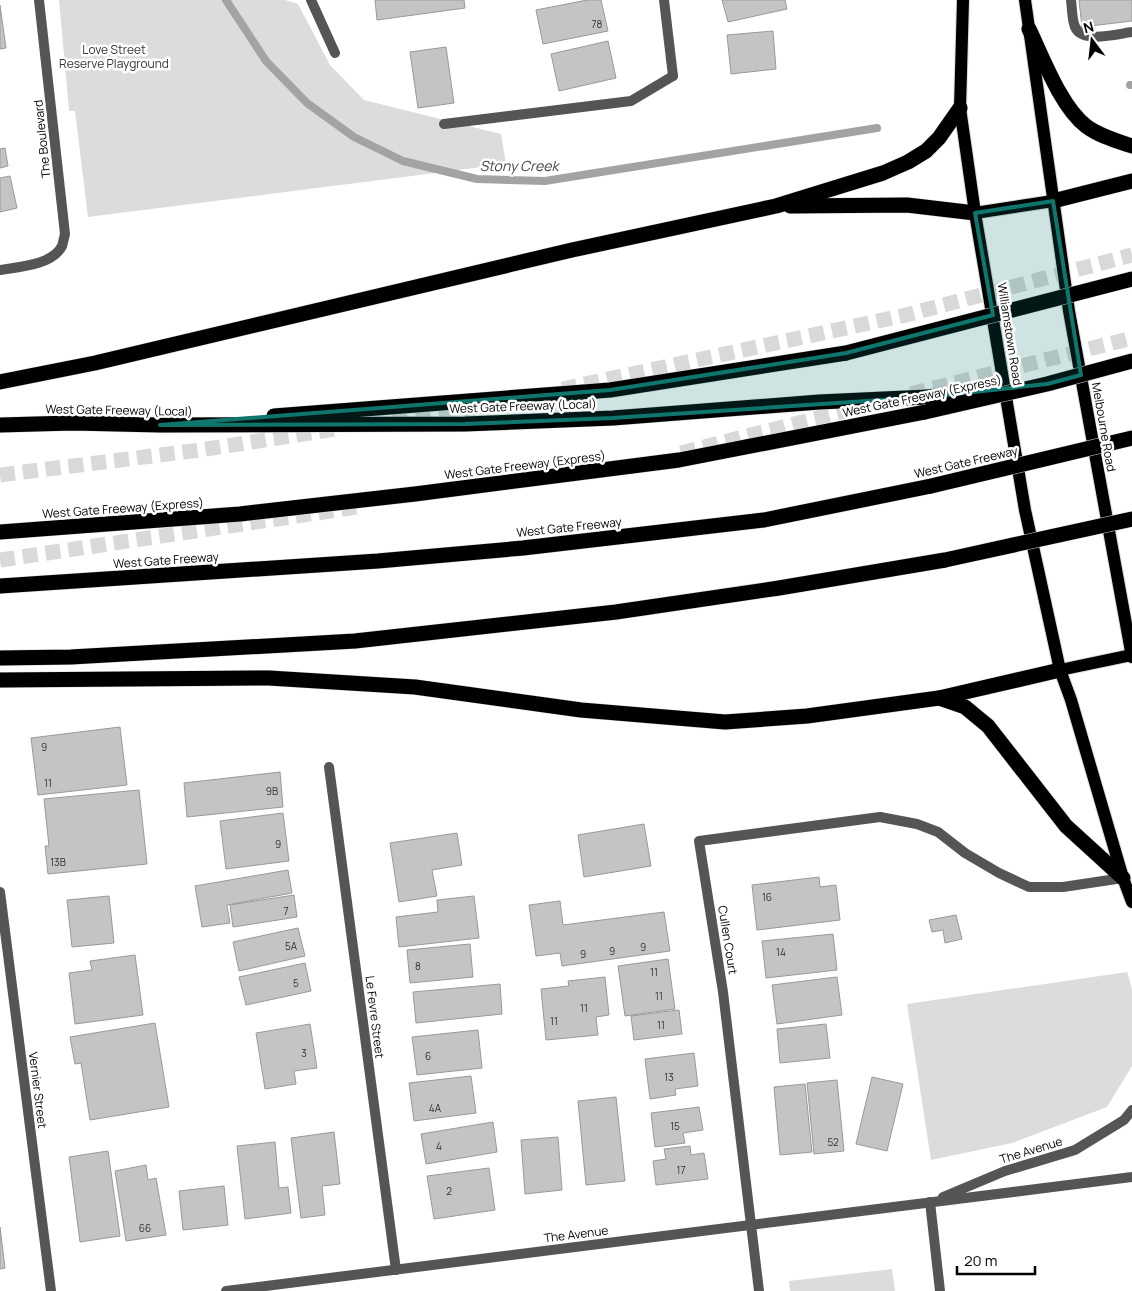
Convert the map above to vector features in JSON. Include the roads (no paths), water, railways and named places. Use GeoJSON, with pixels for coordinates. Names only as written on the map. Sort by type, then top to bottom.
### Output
{"type":"FeatureCollection","features":[{"type":"Feature","properties":{"kind":"highway"},"geometry":{"type":"LineString","coordinates":[[1029,29],[1067,105],[1086,126],[1111,139],[1132,146]]}},
{"type":"Feature","properties":{"kind":"highway"},"geometry":{"type":"LineString","coordinates":[[0,382],[95,363],[572,250],[776,206],[883,173],[908,162],[926,151],[939,138],[960,108]]}},
{"type":"Feature","properties":{"kind":"highway"},"geometry":{"type":"LineString","coordinates":[[1053,201],[1132,181]]}},
{"type":"Feature","properties":{"kind":"highway"},"geometry":{"type":"LineString","coordinates":[[776,206],[907,205],[975,213]]}},
{"type":"Feature","properties":{"kind":"highway"},"geometry":{"type":"LineString","coordinates":[[160,426],[610,390],[846,353],[1132,279]]}},
{"type":"Feature","properties":{"kind":"highway","name":"West Gate Freeway (Local)"},"geometry":{"type":"LineString","coordinates":[[0,425],[73,422],[160,426],[465,424],[613,418],[819,402],[926,404],[1046,384],[1132,361]]}},
{"type":"Feature","properties":{"kind":"highway","name":"West Gate Freeway (Express)"},"geometry":{"type":"LineString","coordinates":[[0,532],[240,514],[680,460],[926,404]]}},
{"type":"Feature","properties":{"kind":"highway","name":"West Gate Freeway"},"geometry":{"type":"LineString","coordinates":[[0,586],[378,561],[522,548],[764,520],[931,486],[1132,438]]}},
{"type":"Feature","properties":{"kind":"highway"},"geometry":{"type":"LineString","coordinates":[[0,658],[374,640],[616,612],[779,588],[945,560],[1132,519]]}},
{"type":"Feature","properties":{"kind":"highway"},"geometry":{"type":"LineString","coordinates":[[0,680],[269,678],[415,687],[581,710],[725,722],[807,716],[939,698],[1060,670]]}},
{"type":"Feature","properties":{"kind":"highway"},"geometry":{"type":"LineString","coordinates":[[939,698],[965,707],[988,726],[1066,826],[1123,878]]}},
{"type":"Feature","properties":{"kind":"main road","name":"Williamstown Road"},"geometry":{"type":"LineString","coordinates":[[963,0],[960,108],[975,213],[1025,510],[1060,670]]}},
{"type":"Feature","properties":{"kind":"main road"},"geometry":{"type":"LineString","coordinates":[[975,213],[1053,201],[1025,0]]}},
{"type":"Feature","properties":{"kind":"main road","name":"Melbourne Road"},"geometry":{"type":"LineString","coordinates":[[1053,201],[1069,311],[1132,656]]}},
{"type":"Feature","properties":{"kind":"main road"},"geometry":{"type":"LineString","coordinates":[[1132,656],[1060,670],[1071,700],[1123,878],[1132,902]]}},
{"type":"Feature","properties":{"kind":"street","name":"The Boulevard"},"geometry":{"type":"LineString","coordinates":[[0,270],[39,263],[52,257],[61,248],[65,234],[39,0]]}},
{"type":"Feature","properties":{"kind":"street"},"geometry":{"type":"LineString","coordinates":[[311,0],[335,53]]}},
{"type":"Feature","properties":{"kind":"street"},"geometry":{"type":"LineString","coordinates":[[444,124],[631,101],[673,76],[664,0]]}},
{"type":"Feature","properties":{"kind":"street"},"geometry":{"type":"LineString","coordinates":[[1071,0],[1074,26],[1079,33],[1087,37],[1132,32]]}},
{"type":"Feature","properties":{"kind":"street","name":"Le Fevre Street"},"geometry":{"type":"LineString","coordinates":[[329,767],[396,1270]]}},
{"type":"Feature","properties":{"kind":"street","name":"Cullen Court"},"geometry":{"type":"LineString","coordinates":[[750,1225],[723,992],[699,841],[880,817],[917,824],[938,832],[982,864],[999,874],[1029,887],[1063,887],[1123,878]]}},
{"type":"Feature","properties":{"kind":"street","name":"Vernier Street"},"geometry":{"type":"LineString","coordinates":[[0,892],[51,1291]]}},
{"type":"Feature","properties":{"kind":"street","name":"The Avenue"},"geometry":{"type":"LineString","coordinates":[[930,1202],[1005,1171],[1075,1150],[1124,1120],[1132,1110]]}},
{"type":"Feature","properties":{"kind":"street","name":"The Avenue"},"geometry":{"type":"LineString","coordinates":[[226,1291],[1132,1177]]}},
{"type":"Feature","properties":{"kind":"street"},"geometry":{"type":"LineString","coordinates":[[930,1202],[940,1291]]}},
{"type":"Feature","properties":{"kind":"street"},"geometry":{"type":"LineString","coordinates":[[750,1225],[759,1291]]}},
{"type":"Feature","properties":{"kind":"waterway","name":"Stony Creek"},"geometry":{"type":"LineString","coordinates":[[226,0],[266,61],[307,103],[354,137],[403,161],[477,179],[545,181],[877,128]]}},
{"type":"Feature","properties":{"kind":"tunnel"},"geometry":{"type":"LineString","coordinates":[[562,389],[906,315],[1132,255]]}},
{"type":"Feature","properties":{"kind":"tunnel"},"geometry":{"type":"LineString","coordinates":[[911,394],[1132,338]]}},
{"type":"Feature","properties":{"kind":"tunnel"},"geometry":{"type":"LineString","coordinates":[[681,453],[876,403]]}},
{"type":"Feature","properties":{"kind":"tunnel"},"geometry":{"type":"LineString","coordinates":[[393,420],[481,406]]}},
{"type":"Feature","properties":{"kind":"tunnel"},"geometry":{"type":"LineString","coordinates":[[0,475],[200,450],[335,429]]}},
{"type":"Feature","properties":{"kind":"tunnel"},"geometry":{"type":"LineString","coordinates":[[0,560],[357,507]]}},
{"type":"Feature","properties":{"kind":"park label","name":"Love Street Reserve Playground"},"geometry":{"type":"Point","coordinates":[114,56]}}]}
